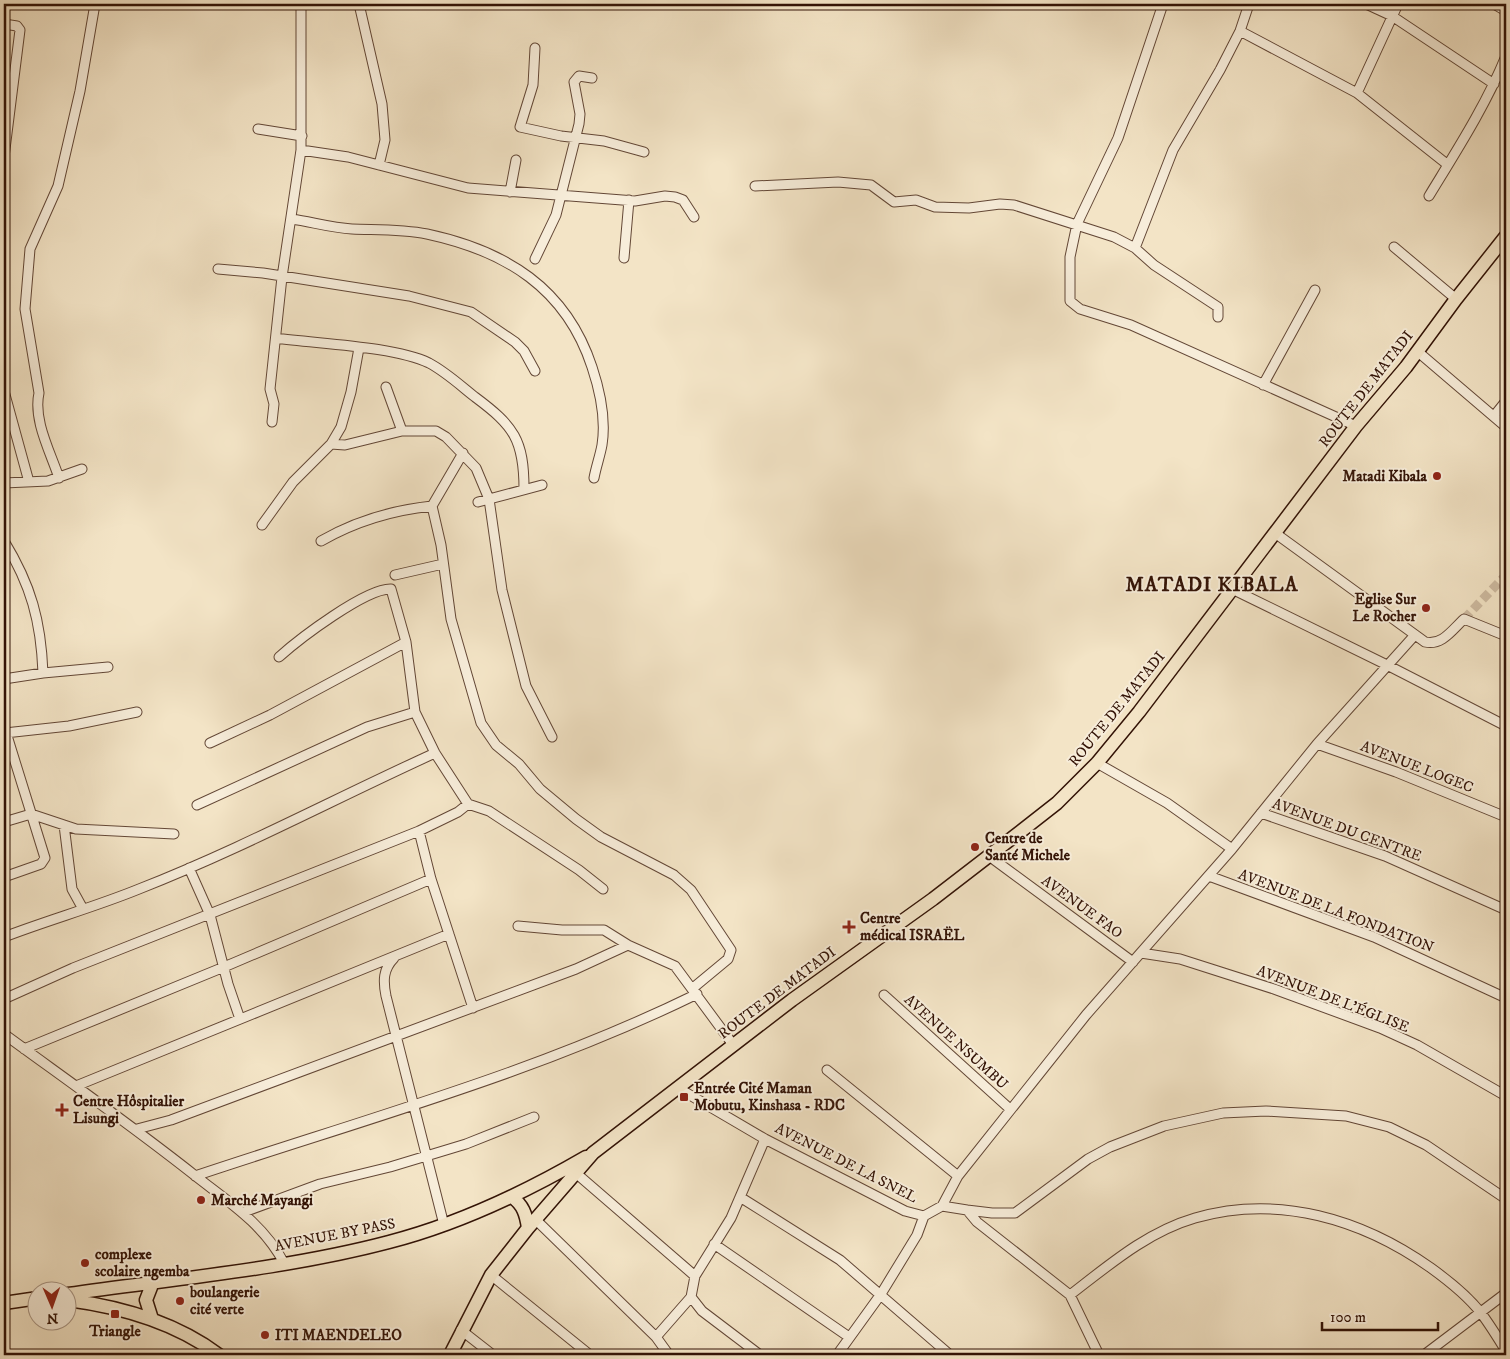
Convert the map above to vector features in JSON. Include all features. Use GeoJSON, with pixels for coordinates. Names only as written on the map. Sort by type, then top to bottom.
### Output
{"type":"FeatureCollection","features":[{"type":"Feature","properties":{"kind":"highway","name":"ROUTE DE MATADI"},"geometry":{"type":"LineString","coordinates":[[450,1355],[461,1330],[491,1275],[593,1153],[792,1000],[989,856],[1057,803],[1097,763],[1139,712],[1356,426],[1406,367],[1456,299],[1506,236]]}},
{"type":"Feature","properties":{"kind":"highway","name":"AVENUE BY PASS"},"geometry":{"type":"LineString","coordinates":[[78,1293],[284,1263],[389,1243],[444,1225],[512,1197],[593,1153]]}},
{"type":"Feature","properties":{"kind":"highway"},"geometry":{"type":"LineString","coordinates":[[512,1197],[518,1202],[532,1224]]}},
{"type":"Feature","properties":{"kind":"highway"},"geometry":{"type":"LineString","coordinates":[[152,1319],[146,1300],[153,1282]]}},
{"type":"Feature","properties":{"kind":"highway"},"geometry":{"type":"LineString","coordinates":[[4,1303],[28,1299]]}},
{"type":"Feature","properties":{"kind":"highway"},"geometry":{"type":"LineString","coordinates":[[78,1301],[99,1304],[152,1319],[186,1333],[219,1355]]}},
{"type":"Feature","properties":{"kind":"street"},"geometry":{"type":"LineString","coordinates":[[59,478],[38,417],[36,404],[39,392],[25,309],[25,289],[30,249],[58,186],[80,91],[96,4]]}},
{"type":"Feature","properties":{"kind":"street"},"geometry":{"type":"LineString","coordinates":[[272,422],[274,404],[270,389],[282,277],[292,219],[302,136],[301,4]]}},
{"type":"Feature","properties":{"kind":"street"},"geometry":{"type":"LineString","coordinates":[[359,4],[382,104],[385,134],[379,165]]}},
{"type":"Feature","properties":{"kind":"street"},"geometry":{"type":"LineString","coordinates":[[1164,4],[1121,131],[1077,224],[1070,257],[1068,279],[1070,301],[1073,306],[1131,325],[1356,426]]}},
{"type":"Feature","properties":{"kind":"street"},"geometry":{"type":"LineString","coordinates":[[1135,248],[1173,150],[1211,87],[1240,31],[1249,4]]}},
{"type":"Feature","properties":{"kind":"street"},"geometry":{"type":"LineString","coordinates":[[1366,4],[1392,16],[1494,84]]}},
{"type":"Feature","properties":{"kind":"street"},"geometry":{"type":"LineString","coordinates":[[1357,93],[1398,4]]}},
{"type":"Feature","properties":{"kind":"street"},"geometry":{"type":"LineString","coordinates":[[1494,4],[1506,11]]}},
{"type":"Feature","properties":{"kind":"street"},"geometry":{"type":"LineString","coordinates":[[4,24],[17,26],[20,30],[4,157]]}},
{"type":"Feature","properties":{"kind":"street"},"geometry":{"type":"LineString","coordinates":[[1240,31],[1357,93],[1448,164]]}},
{"type":"Feature","properties":{"kind":"street"},"geometry":{"type":"LineString","coordinates":[[535,48],[533,84],[520,127],[604,141],[644,152]]}},
{"type":"Feature","properties":{"kind":"street"},"geometry":{"type":"LineString","coordinates":[[1429,196],[1494,84],[1506,56]]}},
{"type":"Feature","properties":{"kind":"street"},"geometry":{"type":"LineString","coordinates":[[535,260],[556,215],[575,137],[580,114],[574,82],[579,76],[592,78]]}},
{"type":"Feature","properties":{"kind":"street"},"geometry":{"type":"LineString","coordinates":[[258,129],[302,136]]}},
{"type":"Feature","properties":{"kind":"street"},"geometry":{"type":"LineString","coordinates":[[301,150],[379,165],[456,186],[510,192],[629,200],[665,196],[674,197],[683,200],[694,217]]}},
{"type":"Feature","properties":{"kind":"street"},"geometry":{"type":"LineString","coordinates":[[510,192],[516,160]]}},
{"type":"Feature","properties":{"kind":"street"},"geometry":{"type":"LineString","coordinates":[[755,186],[812,182],[871,185],[894,202],[916,200],[942,208],[1000,204],[1014,205],[1114,237],[1135,248],[1154,266],[1218,307],[1218,316]]}},
{"type":"Feature","properties":{"kind":"street"},"geometry":{"type":"LineString","coordinates":[[624,258],[629,200]]}},
{"type":"Feature","properties":{"kind":"street"},"geometry":{"type":"LineString","coordinates":[[292,219],[350,229],[385,229],[427,234],[500,259],[540,284],[557,301],[576,327],[585,344],[596,380],[601,407],[602,435],[594,478]]}},
{"type":"Feature","properties":{"kind":"street"},"geometry":{"type":"LineString","coordinates":[[1394,247],[1456,299]]}},
{"type":"Feature","properties":{"kind":"street"},"geometry":{"type":"LineString","coordinates":[[218,269],[408,296],[471,312],[515,342],[529,358],[535,371]]}},
{"type":"Feature","properties":{"kind":"street"},"geometry":{"type":"LineString","coordinates":[[1263,385],[1315,290]]}},
{"type":"Feature","properties":{"kind":"street"},"geometry":{"type":"LineString","coordinates":[[276,338],[390,353],[429,363],[502,417],[515,433],[520,446],[524,489]]}},
{"type":"Feature","properties":{"kind":"street"},"geometry":{"type":"LineString","coordinates":[[262,524],[293,482],[331,444],[341,427],[349,401],[359,348]]}},
{"type":"Feature","properties":{"kind":"street"},"geometry":{"type":"LineString","coordinates":[[1417,351],[1506,427]]}},
{"type":"Feature","properties":{"kind":"street"},"geometry":{"type":"LineString","coordinates":[[386,387],[402,431]]}},
{"type":"Feature","properties":{"kind":"street"},"geometry":{"type":"LineString","coordinates":[[4,391],[29,482]]}},
{"type":"Feature","properties":{"kind":"street"},"geometry":{"type":"LineString","coordinates":[[1494,416],[1506,401]]}},
{"type":"Feature","properties":{"kind":"street"},"geometry":{"type":"LineString","coordinates":[[331,444],[345,445],[402,431],[436,432],[446,437],[476,468],[489,499],[502,590],[526,686],[552,737]]}},
{"type":"Feature","properties":{"kind":"street"},"geometry":{"type":"LineString","coordinates":[[195,1176],[535,1065],[600,1038],[695,991],[728,959],[731,950],[691,890],[674,875],[601,837],[576,819],[540,789],[519,764],[496,745],[481,723],[451,620],[432,506],[463,453]]}},
{"type":"Feature","properties":{"kind":"street"},"geometry":{"type":"LineString","coordinates":[[4,483],[48,481],[82,469]]}},
{"type":"Feature","properties":{"kind":"street"},"geometry":{"type":"LineString","coordinates":[[478,502],[542,484]]}},
{"type":"Feature","properties":{"kind":"street"},"geometry":{"type":"LineString","coordinates":[[321,541],[350,526],[398,512],[432,506]]}},
{"type":"Feature","properties":{"kind":"street"},"geometry":{"type":"LineString","coordinates":[[1275,533],[1414,636],[1433,644],[1440,642],[1464,619],[1506,636]]}},
{"type":"Feature","properties":{"kind":"street"},"geometry":{"type":"LineString","coordinates":[[4,541],[18,564],[32,595],[42,650],[43,673]]}},
{"type":"Feature","properties":{"kind":"street"},"geometry":{"type":"LineString","coordinates":[[395,574],[443,564]]}},
{"type":"Feature","properties":{"kind":"street"},"geometry":{"type":"LineString","coordinates":[[279,657],[310,633],[367,596],[389,588],[392,590],[406,642],[415,712],[435,753],[468,804],[489,811],[579,870],[603,889]]}},
{"type":"Feature","properties":{"kind":"street"},"geometry":{"type":"LineString","coordinates":[[1232,589],[1387,664],[1506,726]]}},
{"type":"Feature","properties":{"kind":"street"},"geometry":{"type":"LineString","coordinates":[[1414,636],[1317,744],[1232,849],[1133,962],[1010,1109],[958,1176],[942,1206],[992,1213],[1015,1212],[1088,1159],[1125,1140],[1164,1126],[1223,1113],[1266,1111],[1346,1116],[1389,1127],[1426,1145],[1506,1199]]}},
{"type":"Feature","properties":{"kind":"street"},"geometry":{"type":"LineString","coordinates":[[210,743],[270,714],[406,642]]}},
{"type":"Feature","properties":{"kind":"street"},"geometry":{"type":"LineString","coordinates":[[4,679],[108,667]]}},
{"type":"Feature","properties":{"kind":"street"},"geometry":{"type":"LineString","coordinates":[[4,877],[44,862],[45,858],[4,729],[69,726],[137,712]]}},
{"type":"Feature","properties":{"kind":"street"},"geometry":{"type":"LineString","coordinates":[[197,805],[328,747],[367,727],[415,712]]}},
{"type":"Feature","properties":{"kind":"street","name":"AVENUE LOGEC"},"geometry":{"type":"LineString","coordinates":[[1317,744],[1396,772],[1506,817]]}},
{"type":"Feature","properties":{"kind":"street"},"geometry":{"type":"LineString","coordinates":[[4,937],[140,889],[301,819],[373,781],[435,753]]}},
{"type":"Feature","properties":{"kind":"street"},"geometry":{"type":"LineString","coordinates":[[1097,763],[1167,803],[1232,849]]}},
{"type":"Feature","properties":{"kind":"street"},"geometry":{"type":"LineString","coordinates":[[4,999],[73,968],[419,831],[458,812],[468,804]]}},
{"type":"Feature","properties":{"kind":"street","name":"AVENUE DU CENTRE"},"geometry":{"type":"LineString","coordinates":[[1261,813],[1385,856],[1506,910]]}},
{"type":"Feature","properties":{"kind":"street"},"geometry":{"type":"LineString","coordinates":[[4,822],[31,814],[90,831],[174,834]]}},
{"type":"Feature","properties":{"kind":"street"},"geometry":{"type":"LineString","coordinates":[[64,825],[72,889],[83,909]]}},
{"type":"Feature","properties":{"kind":"street"},"geometry":{"type":"LineString","coordinates":[[419,831],[432,879],[473,1008]]}},
{"type":"Feature","properties":{"kind":"street","name":"AVENUE FAO"},"geometry":{"type":"LineString","coordinates":[[989,856],[1133,962]]}},
{"type":"Feature","properties":{"kind":"street"},"geometry":{"type":"LineString","coordinates":[[189,868],[210,915],[240,1019]]}},
{"type":"Feature","properties":{"kind":"street","name":"AVENUE DE LA FONDATION"},"geometry":{"type":"LineString","coordinates":[[1209,876],[1374,937],[1506,998]]}},
{"type":"Feature","properties":{"kind":"street"},"geometry":{"type":"LineString","coordinates":[[24,1049],[224,968],[432,879]]}},
{"type":"Feature","properties":{"kind":"street"},"geometry":{"type":"LineString","coordinates":[[518,926],[580,931],[604,930],[628,945],[675,966],[734,1046]]}},
{"type":"Feature","properties":{"kind":"street"},"geometry":{"type":"LineString","coordinates":[[76,1086],[449,934]]}},
{"type":"Feature","properties":{"kind":"street"},"geometry":{"type":"LineString","coordinates":[[137,1129],[171,1120],[473,1008],[576,969],[628,945]]}},
{"type":"Feature","properties":{"kind":"street","name":"AVENUE DE L'ÉGLISE"},"geometry":{"type":"LineString","coordinates":[[1141,953],[1180,959],[1380,1028],[1417,1045],[1506,1096]]}},
{"type":"Feature","properties":{"kind":"street"},"geometry":{"type":"LineString","coordinates":[[396,956],[385,969],[383,980],[444,1225]]}},
{"type":"Feature","properties":{"kind":"street","name":"AVENUE NSUMBU"},"geometry":{"type":"LineString","coordinates":[[884,995],[1010,1109]]}},
{"type":"Feature","properties":{"kind":"street"},"geometry":{"type":"LineString","coordinates":[[4,1034],[137,1129],[195,1176],[244,1212],[274,1244],[284,1263]]}},
{"type":"Feature","properties":{"kind":"street"},"geometry":{"type":"LineString","coordinates":[[827,1070],[958,1176]]}},
{"type":"Feature","properties":{"kind":"street","name":"AVENUE DE LA SNEL"},"geometry":{"type":"LineString","coordinates":[[678,1088],[765,1138],[905,1211],[924,1216],[942,1206]]}},
{"type":"Feature","properties":{"kind":"street"},"geometry":{"type":"LineString","coordinates":[[244,1212],[320,1184],[466,1144],[534,1117]]}},
{"type":"Feature","properties":{"kind":"street"},"geometry":{"type":"LineString","coordinates":[[656,1337],[691,1297],[695,1276],[731,1218],[765,1138]]}},
{"type":"Feature","properties":{"kind":"street"},"geometry":{"type":"LineString","coordinates":[[577,1174],[695,1276]]}},
{"type":"Feature","properties":{"kind":"street"},"geometry":{"type":"LineString","coordinates":[[740,1197],[840,1260],[950,1355]]}},
{"type":"Feature","properties":{"kind":"street"},"geometry":{"type":"LineString","coordinates":[[1070,1295],[1134,1247],[1163,1231],[1194,1219],[1219,1212],[1266,1209],[1296,1211],[1325,1216],[1370,1232],[1411,1254],[1452,1283],[1481,1312],[1506,1351]]}},
{"type":"Feature","properties":{"kind":"street"},"geometry":{"type":"LineString","coordinates":[[967,1210],[988,1231],[1070,1295],[1099,1355]]}},
{"type":"Feature","properties":{"kind":"street"},"geometry":{"type":"LineString","coordinates":[[837,1355],[848,1337],[881,1294],[909,1244],[917,1235],[924,1216]]}},
{"type":"Feature","properties":{"kind":"street"},"geometry":{"type":"LineString","coordinates":[[532,1224],[656,1337],[665,1354]]}},
{"type":"Feature","properties":{"kind":"street"},"geometry":{"type":"LineString","coordinates":[[714,1244],[848,1337]]}},
{"type":"Feature","properties":{"kind":"street"},"geometry":{"type":"LineString","coordinates":[[491,1275],[590,1355]]}},
{"type":"Feature","properties":{"kind":"street"},"geometry":{"type":"LineString","coordinates":[[1424,1355],[1506,1294]]}},
{"type":"Feature","properties":{"kind":"street"},"geometry":{"type":"LineString","coordinates":[[691,1297],[702,1311],[760,1355]]}},
{"type":"Feature","properties":{"kind":"street"},"geometry":{"type":"LineString","coordinates":[[461,1330],[493,1355]]}},
{"type":"Feature","properties":{"kind":"tunnel"},"geometry":{"type":"LineString","coordinates":[[1464,619],[1506,575]]}},
{"type":"Feature","properties":{"kind":"place","name":"Matadi Kibala"},"geometry":{"type":"Point","coordinates":[1437,476]}},
{"type":"Feature","properties":{"kind":"place","name":"Eglise Sur Le Rocher"},"geometry":{"type":"Point","coordinates":[1426,608]}},
{"type":"Feature","properties":{"kind":"place","name":"Centre de Santé Michele"},"geometry":{"type":"Point","coordinates":[975,847]}},
{"type":"Feature","properties":{"kind":"place","name":"Centre médical ISRAËL"},"geometry":{"type":"Point","coordinates":[849,927]}},
{"type":"Feature","properties":{"kind":"place","name":"Entrée Cité Maman Mobutu, Kinshasa - RDC"},"geometry":{"type":"Point","coordinates":[684,1097]}},
{"type":"Feature","properties":{"kind":"place","name":"Centre Hôspitalier Lisungi"},"geometry":{"type":"Point","coordinates":[62,1110]}},
{"type":"Feature","properties":{"kind":"place","name":"Marché Mayangi"},"geometry":{"type":"Point","coordinates":[201,1200]}},
{"type":"Feature","properties":{"kind":"place","name":"complexe scolaire ngemba"},"geometry":{"type":"Point","coordinates":[85,1263]}},
{"type":"Feature","properties":{"kind":"place","name":"boulangerie cité verte"},"geometry":{"type":"Point","coordinates":[180,1301]}},
{"type":"Feature","properties":{"kind":"place","name":"Triangle"},"geometry":{"type":"Point","coordinates":[115,1314]}},
{"type":"Feature","properties":{"kind":"place","name":"ITI MAENDELEO"},"geometry":{"type":"Point","coordinates":[265,1335]}},
{"type":"Feature","properties":{"kind":"district","name":"MATADI KIBALA"},"geometry":{"type":"Point","coordinates":[1212,585]}}]}
